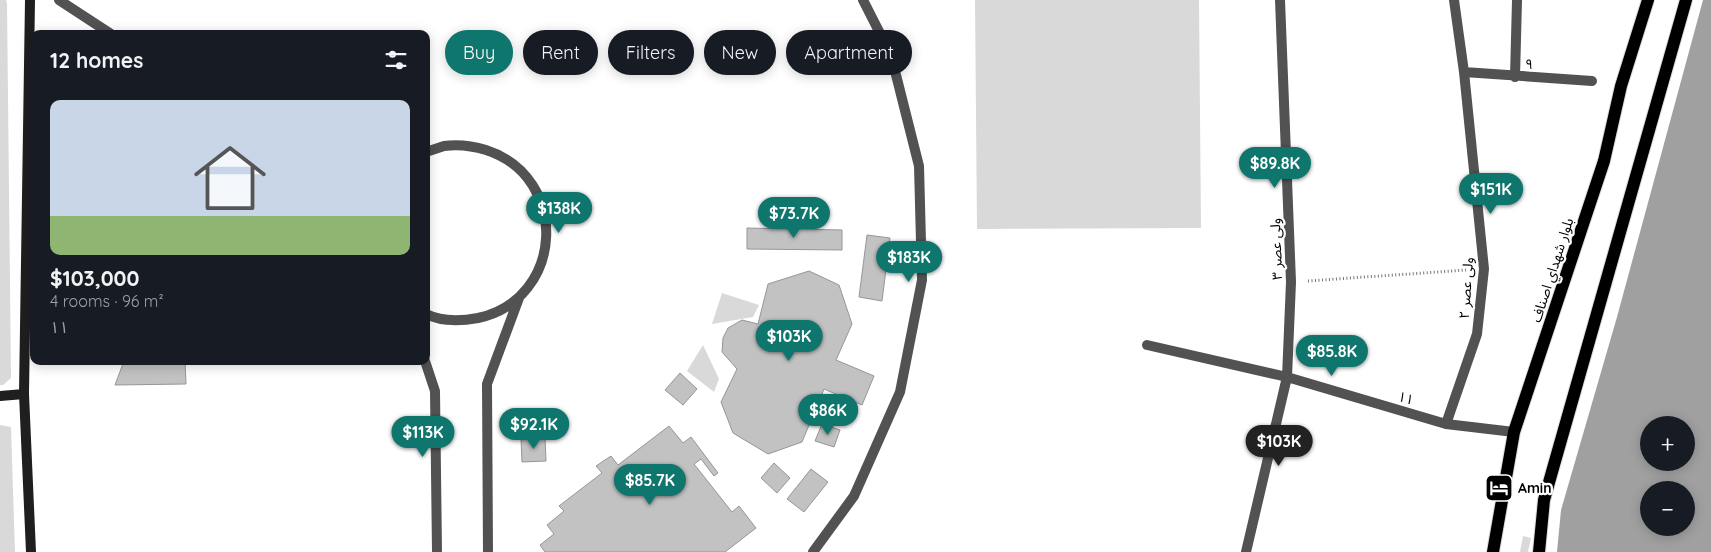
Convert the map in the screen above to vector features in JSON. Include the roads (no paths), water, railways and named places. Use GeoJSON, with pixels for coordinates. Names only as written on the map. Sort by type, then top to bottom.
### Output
{"type":"FeatureCollection","features":[{"type":"Feature","properties":{"kind":"main road","name":"بلوار شهداي اصناف"},"geometry":{"type":"LineString","coordinates":[[1493,552],[1514,432],[1604,161],[1621,86],[1648,0]]}},
{"type":"Feature","properties":{"kind":"main road"},"geometry":{"type":"LineString","coordinates":[[1539,552],[1544,500],[1686,0]]}},
{"type":"Feature","properties":{"kind":"street"},"geometry":{"type":"LineString","coordinates":[[30,0],[24,394],[31,552]]}},
{"type":"Feature","properties":{"kind":"street"},"geometry":{"type":"LineString","coordinates":[[59,0],[106,30]]}},
{"type":"Feature","properties":{"kind":"street"},"geometry":{"type":"LineString","coordinates":[[813,552],[854,496],[900,392],[922,280],[919,166],[891,55],[863,0]]}},
{"type":"Feature","properties":{"kind":"street","name":"ولی عصر ۳"},"geometry":{"type":"LineString","coordinates":[[1246,552],[1287,377],[1291,282],[1280,0]]}},
{"type":"Feature","properties":{"kind":"street","name":"ولی عصر ۲"},"geometry":{"type":"LineString","coordinates":[[1446,424],[1477,334],[1484,269],[1464,72],[1454,0]]}},
{"type":"Feature","properties":{"kind":"street"},"geometry":{"type":"LineString","coordinates":[[1515,77],[1517,0]]}},
{"type":"Feature","properties":{"kind":"street","name":"۹"},"geometry":{"type":"LineString","coordinates":[[1464,72],[1592,81]]}},
{"type":"Feature","properties":{"kind":"street"},"geometry":{"type":"LineString","coordinates":[[430,151],[446,146],[472,146],[498,154],[520,170],[537,192],[546,218],[546,245],[537,274],[519,298],[487,384],[488,552]]}},
{"type":"Feature","properties":{"kind":"street"},"geometry":{"type":"LineString","coordinates":[[430,316],[463,321],[493,314],[519,298]]}},
{"type":"Feature","properties":{"kind":"street","name":"۱۱"},"geometry":{"type":"LineString","coordinates":[[1146,345],[1287,377],[1446,424],[1514,432]]}},
{"type":"Feature","properties":{"kind":"street"},"geometry":{"type":"LineString","coordinates":[[426,365],[435,391],[437,552]]}},
{"type":"Feature","properties":{"kind":"street"},"geometry":{"type":"LineString","coordinates":[[0,396],[24,394]]}},
{"type":"Feature","properties":{"kind":"place","name":"Amin"},"geometry":{"type":"Point","coordinates":[1499,488]}}]}
